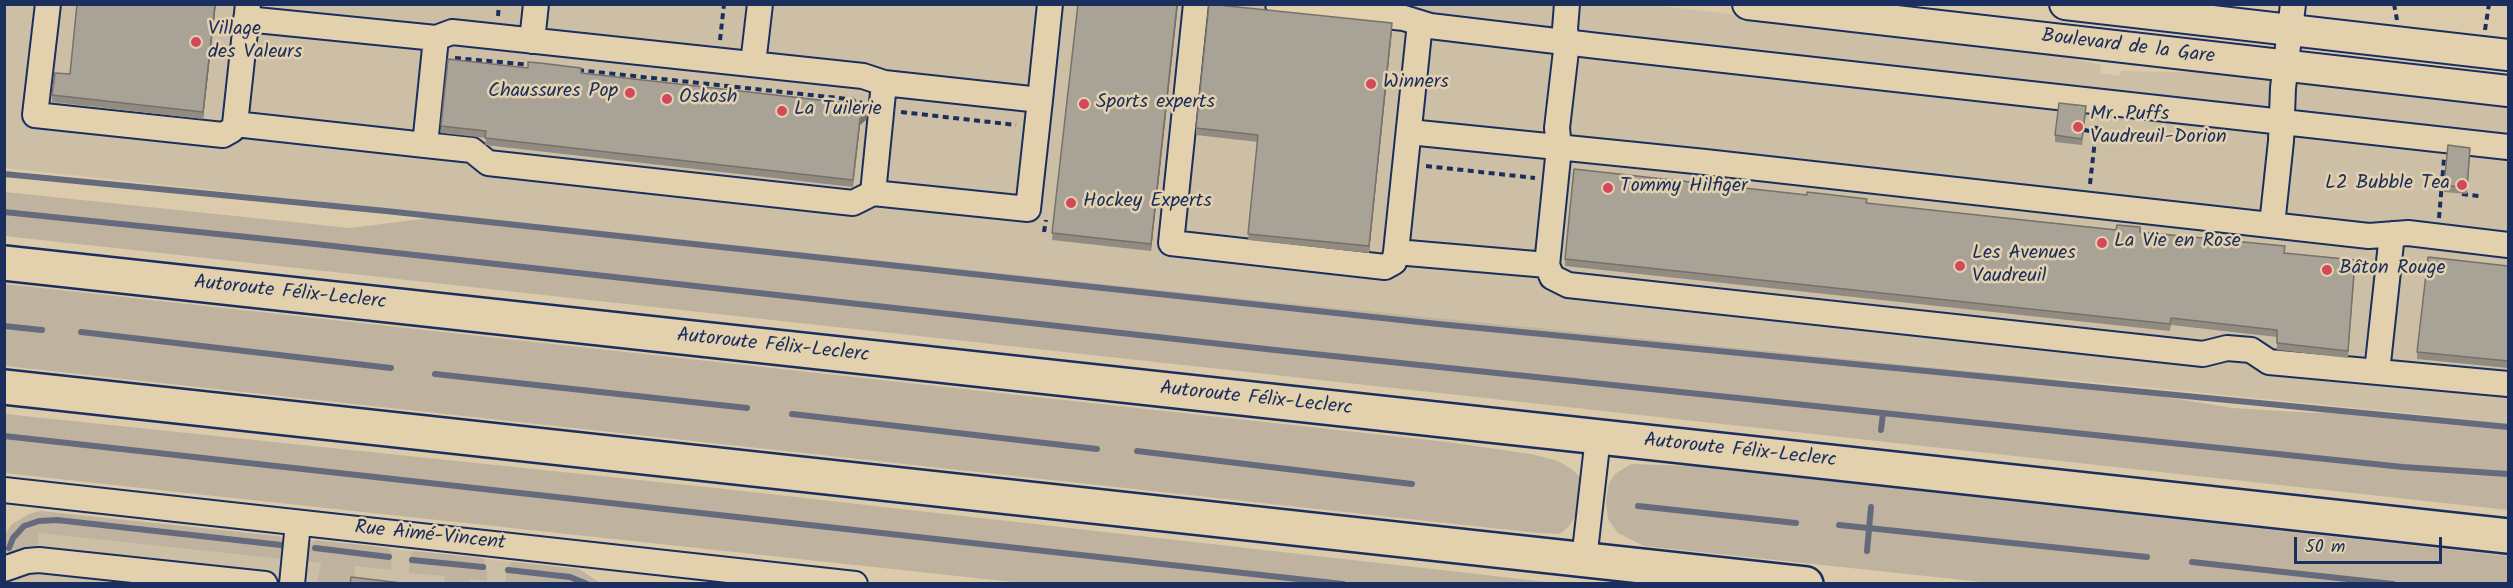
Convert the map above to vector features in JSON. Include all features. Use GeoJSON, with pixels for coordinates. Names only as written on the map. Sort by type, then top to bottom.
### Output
{"type":"FeatureCollection","features":[{"type":"Feature","properties":{"kind":"highway","name":"Autoroute Félix-Leclerc"},"geometry":{"type":"LineString","coordinates":[[4,263],[2508,536]]}},
{"type":"Feature","properties":{"kind":"highway"},"geometry":{"type":"LineString","coordinates":[[4,387],[1806,584]]}},
{"type":"Feature","properties":{"kind":"main road","name":"Boulevard de la Gare"},"geometry":{"type":"LineString","coordinates":[[1748,4],[2508,92]]}},
{"type":"Feature","properties":{"kind":"main road","name":"Boulevard de la Gare"},"geometry":{"type":"LineString","coordinates":[[2065,4],[2293,18],[2508,55]]}},
{"type":"Feature","properties":{"kind":"street"},"geometry":{"type":"LineString","coordinates":[[48,4],[35,115],[222,135],[232,130],[235,124],[247,12],[436,38],[452,32],[863,76],[884,83],[1040,100]]}},
{"type":"Feature","properties":{"kind":"street"},"geometry":{"type":"LineString","coordinates":[[532,41],[536,4]]}},
{"type":"Feature","properties":{"kind":"street"},"geometry":{"type":"LineString","coordinates":[[753,64],[760,4]]}},
{"type":"Feature","properties":{"kind":"street"},"geometry":{"type":"LineString","coordinates":[[235,124],[472,150],[488,163],[853,203],[873,193],[1028,209],[1050,4]]}},
{"type":"Feature","properties":{"kind":"street"},"geometry":{"type":"LineString","coordinates":[[1196,4],[1171,243],[1385,267],[1394,262],[1396,252],[1420,23]]}},
{"type":"Feature","properties":{"kind":"street"},"geometry":{"type":"LineString","coordinates":[[1278,4],[1404,18],[1430,26],[2508,147]]}},
{"type":"Feature","properties":{"kind":"street"},"geometry":{"type":"LineString","coordinates":[[1568,4],[1565,29],[1568,42],[1557,128],[1559,148],[1547,265],[1552,277],[1568,285],[2203,354],[2227,348],[2251,350],[2269,362],[2508,384]]}},
{"type":"Feature","properties":{"kind":"street"},"geometry":{"type":"LineString","coordinates":[[2272,225],[2293,18]]}},
{"type":"Feature","properties":{"kind":"street"},"geometry":{"type":"LineString","coordinates":[[425,145],[436,38]]}},
{"type":"Feature","properties":{"kind":"street"},"geometry":{"type":"LineString","coordinates":[[873,193],[884,83]]}},
{"type":"Feature","properties":{"kind":"street"},"geometry":{"type":"LineString","coordinates":[[1409,132],[2369,236],[2408,233],[2508,245]]}},
{"type":"Feature","properties":{"kind":"street"},"geometry":{"type":"LineString","coordinates":[[2376,372],[2392,234]]}},
{"type":"Feature","properties":{"kind":"street"},"geometry":{"type":"LineString","coordinates":[[1396,252],[1547,265]]}},
{"type":"Feature","properties":{"kind":"street"},"geometry":{"type":"LineString","coordinates":[[1584,560],[1598,437]]}},
{"type":"Feature","properties":{"kind":"street","name":"Rue Aimé-Vincent"},"geometry":{"type":"LineString","coordinates":[[4,490],[298,523],[636,572],[855,584]]}},
{"type":"Feature","properties":{"kind":"street"},"geometry":{"type":"LineString","coordinates":[[292,584],[298,523]]}},
{"type":"Feature","properties":{"kind":"street"},"geometry":{"type":"LineString","coordinates":[[4,569],[39,560],[265,584]]}},
{"type":"Feature","properties":{"kind":"path"},"geometry":{"type":"LineString","coordinates":[[719,51],[724,4]]}},
{"type":"Feature","properties":{"kind":"path"},"geometry":{"type":"LineString","coordinates":[[2484,34],[2489,4]]}},
{"type":"Feature","properties":{"kind":"path"},"geometry":{"type":"LineString","coordinates":[[211,49],[221,49]]}},
{"type":"Feature","properties":{"kind":"path"},"geometry":{"type":"LineString","coordinates":[[454,58],[540,66]]}},
{"type":"Feature","properties":{"kind":"path"},"geometry":{"type":"LineString","coordinates":[[475,69],[476,60]]}},
{"type":"Feature","properties":{"kind":"path"},"geometry":{"type":"LineString","coordinates":[[513,63],[513,73]]}},
{"type":"Feature","properties":{"kind":"path"},"geometry":{"type":"LineString","coordinates":[[574,70],[857,100],[866,107]]}},
{"type":"Feature","properties":{"kind":"path"},"geometry":{"type":"LineString","coordinates":[[600,82],[601,73]]}},
{"type":"Feature","properties":{"kind":"path"},"geometry":{"type":"LineString","coordinates":[[630,85],[631,76]]}},
{"type":"Feature","properties":{"kind":"path"},"geometry":{"type":"LineString","coordinates":[[672,90],[673,80]]}},
{"type":"Feature","properties":{"kind":"path"},"geometry":{"type":"LineString","coordinates":[[724,96],[726,86]]}},
{"type":"Feature","properties":{"kind":"path"},"geometry":{"type":"LineString","coordinates":[[780,103],[782,92]]}},
{"type":"Feature","properties":{"kind":"path"},"geometry":{"type":"LineString","coordinates":[[898,112],[1026,126]]}},
{"type":"Feature","properties":{"kind":"path"},"geometry":{"type":"LineString","coordinates":[[2090,186],[2098,112]]}},
{"type":"Feature","properties":{"kind":"path"},"geometry":{"type":"LineString","coordinates":[[2084,130],[2096,132]]}},
{"type":"Feature","properties":{"kind":"path"},"geometry":{"type":"LineString","coordinates":[[2438,227],[2444,151]]}},
{"type":"Feature","properties":{"kind":"path"},"geometry":{"type":"LineString","coordinates":[[1417,165],[1541,178]]}},
{"type":"Feature","properties":{"kind":"path"},"geometry":{"type":"LineString","coordinates":[[2459,193],[2479,196]]}},
{"type":"Feature","properties":{"kind":"shaded area"},"geometry":{"type":"Polygon","coordinates":[[[6,5],[1652,5],[2025,48],[2101,65],[2100,73],[2120,76],[2121,71],[2214,73],[2256,78],[2315,80],[2508,103],[2508,423],[1108,285],[5,168],[6,5]]]}},
{"type":"Feature","properties":{"kind":"shaded area"},"geometry":{"type":"Polygon","coordinates":[[[5,192],[350,228],[453,215],[1188,293],[2053,379],[2233,408],[2314,413],[2359,410],[2508,423],[2508,510],[5,236],[5,192]]]}},
{"type":"Feature","properties":{"kind":"shaded area"},"geometry":{"type":"Polygon","coordinates":[[[5,284],[1447,442],[1531,454],[1558,461],[1573,470],[1580,478],[1581,494],[1577,513],[1570,525],[1560,534],[1538,533],[5,366],[5,284]]]}},
{"type":"Feature","properties":{"kind":"shaded area"},"geometry":{"type":"Polygon","coordinates":[[[5,414],[716,488],[1556,583],[1022,583],[196,494],[5,473],[5,414]]]}},
{"type":"Feature","properties":{"kind":"shaded area"},"geometry":{"type":"Polygon","coordinates":[[[1631,464],[1695,466],[2508,556],[2508,583],[2001,584],[1644,546],[1618,533],[1608,519],[1606,501],[1609,483],[1615,474],[1631,464]]]}},
{"type":"Feature","properties":{"kind":"shaded area"},"geometry":{"type":"Polygon","coordinates":[[[40,511],[579,569],[600,583],[5,584],[5,535],[11,525],[29,514],[40,511]]]}},
{"type":"Feature","properties":{"kind":"shaded area"},"geometry":{"type":"Polygon","coordinates":[[[40,511],[279,536],[283,540],[283,559],[39,533],[37,546],[7,552],[5,535],[11,525],[29,514],[40,511]]]}},
{"type":"Feature","properties":{"kind":"shaded area"},"geometry":{"type":"Polygon","coordinates":[[[315,540],[389,548],[392,554],[391,570],[355,566],[354,583],[317,583],[321,563],[305,561],[306,550],[315,540]]]}},
{"type":"Feature","properties":{"kind":"shaded area"},"geometry":{"type":"Polygon","coordinates":[[[414,551],[483,558],[487,566],[487,579],[486,581],[470,579],[469,583],[444,583],[445,576],[409,573],[409,558],[414,551]]]}},
{"type":"Feature","properties":{"kind":"shaded area"},"geometry":{"type":"Polygon","coordinates":[[[512,562],[579,569],[600,583],[506,583],[506,568],[512,562]]]}},
{"type":"Feature","properties":{"kind":"building"},"geometry":{"type":"Polygon","coordinates":[[[77,4],[215,4],[203,112],[52,95],[55,73],[70,74],[77,4]]]}},
{"type":"Feature","properties":{"kind":"building"},"geometry":{"type":"Polygon","coordinates":[[[1078,4],[1177,4],[1151,244],[1052,233],[1078,4]]]}},
{"type":"Feature","properties":{"kind":"building"},"geometry":{"type":"Polygon","coordinates":[[[1209,4],[1392,23],[1369,246],[1248,234],[1258,135],[1196,128],[1209,4]]]}},
{"type":"Feature","properties":{"kind":"building"},"geometry":{"type":"Polygon","coordinates":[[[448,59],[528,68],[528,62],[540,63],[581,68],[581,73],[846,103],[852,97],[866,113],[860,119],[853,180],[485,138],[486,131],[441,126],[448,59]]]}},
{"type":"Feature","properties":{"kind":"building"},"geometry":{"type":"Polygon","coordinates":[[[2059,103],[2086,106],[2082,139],[2055,135],[2059,103]]]}},
{"type":"Feature","properties":{"kind":"building"},"geometry":{"type":"Polygon","coordinates":[[[2448,145],[2470,148],[2467,188],[2444,185],[2448,145]]]}},
{"type":"Feature","properties":{"kind":"building","name":"Les Avenues Vaudreuil"},"geometry":{"type":"Polygon","coordinates":[[[1574,169],[1807,195],[1807,192],[1867,199],[1866,203],[2116,230],[2117,225],[2140,227],[2140,232],[2285,246],[2284,253],[2355,260],[2348,351],[2277,343],[2277,330],[2171,318],[2170,324],[1565,259],[1574,169]]]}},
{"type":"Feature","properties":{"kind":"building"},"geometry":{"type":"Polygon","coordinates":[[[2428,257],[2508,266],[2508,361],[2417,352],[2428,257]]]}},
{"type":"Feature","properties":{"kind":"building"},"geometry":{"type":"Polygon","coordinates":[[[351,577],[410,584],[350,584],[351,577]]]}},
{"type":"Feature","properties":{"kind":"waterway"},"geometry":{"type":"LineString","coordinates":[[4,174],[386,211],[1438,324],[2508,427]]}},
{"type":"Feature","properties":{"kind":"waterway"},"geometry":{"type":"LineString","coordinates":[[4,212],[1275,350],[2403,467],[2508,474]]}},
{"type":"Feature","properties":{"kind":"waterway"},"geometry":{"type":"LineString","coordinates":[[4,326],[42,330]]}},
{"type":"Feature","properties":{"kind":"waterway"},"geometry":{"type":"LineString","coordinates":[[81,332],[391,368]]}},
{"type":"Feature","properties":{"kind":"waterway"},"geometry":{"type":"LineString","coordinates":[[435,374],[747,408]]}},
{"type":"Feature","properties":{"kind":"waterway"},"geometry":{"type":"LineString","coordinates":[[1881,430],[1883,413]]}},
{"type":"Feature","properties":{"kind":"waterway"},"geometry":{"type":"LineString","coordinates":[[792,414],[1097,449]]}},
{"type":"Feature","properties":{"kind":"waterway"},"geometry":{"type":"LineString","coordinates":[[4,436],[1343,584]]}},
{"type":"Feature","properties":{"kind":"waterway"},"geometry":{"type":"LineString","coordinates":[[1137,451],[1412,484]]}},
{"type":"Feature","properties":{"kind":"waterway"},"geometry":{"type":"LineString","coordinates":[[1638,506],[1796,523]]}},
{"type":"Feature","properties":{"kind":"waterway"},"geometry":{"type":"LineString","coordinates":[[1867,551],[1871,507]]}},
{"type":"Feature","properties":{"kind":"waterway"},"geometry":{"type":"LineString","coordinates":[[9,548],[13,538],[24,526],[39,521],[57,520],[281,545]]}},
{"type":"Feature","properties":{"kind":"waterway"},"geometry":{"type":"LineString","coordinates":[[1839,525],[2147,557]]}},
{"type":"Feature","properties":{"kind":"waterway"},"geometry":{"type":"LineString","coordinates":[[315,548],[389,557]]}},
{"type":"Feature","properties":{"kind":"waterway"},"geometry":{"type":"LineString","coordinates":[[412,560],[483,567]]}},
{"type":"Feature","properties":{"kind":"waterway"},"geometry":{"type":"LineString","coordinates":[[2192,562],[2393,584]]}},
{"type":"Feature","properties":{"kind":"waterway"},"geometry":{"type":"LineString","coordinates":[[508,570],[570,577],[587,584]]}},
{"type":"Feature","properties":{"kind":"place","name":"Village des Valeurs"},"geometry":{"type":"Point","coordinates":[196,42]}},
{"type":"Feature","properties":{"kind":"place","name":"Winners"},"geometry":{"type":"Point","coordinates":[1371,84]}},
{"type":"Feature","properties":{"kind":"place","name":"Chaussures Pop"},"geometry":{"type":"Point","coordinates":[630,93]}},
{"type":"Feature","properties":{"kind":"place","name":"Oskosh"},"geometry":{"type":"Point","coordinates":[667,99]}},
{"type":"Feature","properties":{"kind":"place","name":"Sports experts"},"geometry":{"type":"Point","coordinates":[1084,104]}},
{"type":"Feature","properties":{"kind":"place","name":"La Tuilerie"},"geometry":{"type":"Point","coordinates":[782,111]}},
{"type":"Feature","properties":{"kind":"place","name":"Mr. Puffs Vaudreuil-Dorion"},"geometry":{"type":"Point","coordinates":[2078,127]}},
{"type":"Feature","properties":{"kind":"place","name":"L2 Bubble Tea"},"geometry":{"type":"Point","coordinates":[2462,185]}},
{"type":"Feature","properties":{"kind":"place","name":"Tommy Hilfiger"},"geometry":{"type":"Point","coordinates":[1608,188]}},
{"type":"Feature","properties":{"kind":"place","name":"Hockey Experts"},"geometry":{"type":"Point","coordinates":[1071,203]}},
{"type":"Feature","properties":{"kind":"place","name":"La Vie en Rose"},"geometry":{"type":"Point","coordinates":[2102,243]}},
{"type":"Feature","properties":{"kind":"place","name":"Les Avenues Vaudreuil"},"geometry":{"type":"Point","coordinates":[1960,266]}},
{"type":"Feature","properties":{"kind":"place","name":"Bâton Rouge"},"geometry":{"type":"Point","coordinates":[2327,270]}}]}
